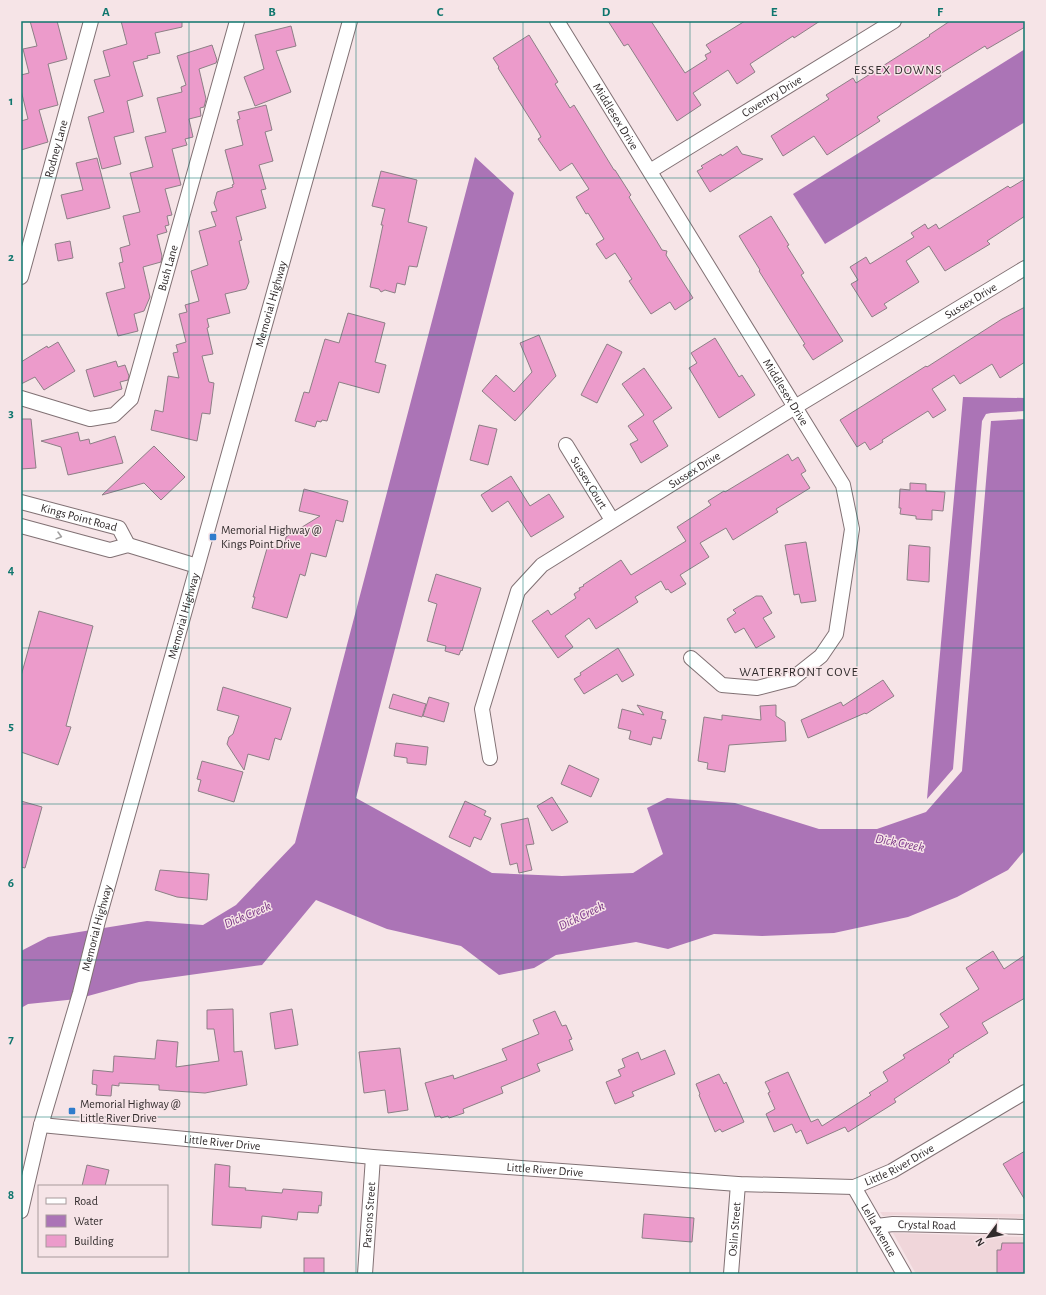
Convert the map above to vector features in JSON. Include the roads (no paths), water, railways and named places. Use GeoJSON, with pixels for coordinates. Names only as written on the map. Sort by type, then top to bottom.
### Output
{"type":"FeatureCollection","features":[{"type":"Feature","properties":{"kind":"street","name":"Rodney Lane"},"geometry":{"type":"LineString","coordinates":[[21,277],[91,21]]}},
{"type":"Feature","properties":{"kind":"street","name":"Bush Lane"},"geometry":{"type":"LineString","coordinates":[[21,398],[90,419],[114,414],[131,399],[237,21]]}},
{"type":"Feature","properties":{"kind":"street","name":"Memorial Highway"},"geometry":{"type":"LineString","coordinates":[[21,1211],[41,1125],[74,1009],[80,993],[98,921],[350,21]]}},
{"type":"Feature","properties":{"kind":"street","name":"Middlesex Drive"},"geometry":{"type":"LineString","coordinates":[[557,21],[843,485],[852,529],[836,634],[821,656],[792,678],[757,688],[722,685],[691,658]]}},
{"type":"Feature","properties":{"kind":"street","name":"Coventry Drive"},"geometry":{"type":"LineString","coordinates":[[650,171],[894,21]]}},
{"type":"Feature","properties":{"kind":"street","name":"Sussex Drive"},"geometry":{"type":"LineString","coordinates":[[490,758],[482,710],[518,591],[542,565],[795,407],[1025,268]]}},
{"type":"Feature","properties":{"kind":"street","name":"Sussex Court"},"geometry":{"type":"LineString","coordinates":[[566,445],[612,520]]}},
{"type":"Feature","properties":{"kind":"street","name":"Kings Point Road"},"geometry":{"type":"LineString","coordinates":[[21,502],[119,528],[128,545]]}},
{"type":"Feature","properties":{"kind":"street","name":"Kings Point Road"},"geometry":{"type":"LineString","coordinates":[[21,526],[110,550],[128,545],[197,566]]}},
{"type":"Feature","properties":{"kind":"street","name":"Little River Drive"},"geometry":{"type":"LineString","coordinates":[[41,1125],[374,1157],[738,1184],[854,1187],[892,1171],[1025,1092]]}},
{"type":"Feature","properties":{"kind":"street","name":"Parsons Street"},"geometry":{"type":"LineString","coordinates":[[364,1274],[374,1157]]}},
{"type":"Feature","properties":{"kind":"street","name":"Oslin Street"},"geometry":{"type":"LineString","coordinates":[[731,1274],[738,1184]]}},
{"type":"Feature","properties":{"kind":"street","name":"Lella Avenue"},"geometry":{"type":"LineString","coordinates":[[854,1187],[904,1274]]}},
{"type":"Feature","properties":{"kind":"street","name":"Crystal Road"},"geometry":{"type":"LineString","coordinates":[[877,1226],[893,1224],[1025,1227]]}},
{"type":"Feature","properties":{"kind":"water"},"geometry":{"type":"Polygon","coordinates":[[[1025,49],[1025,122],[825,244],[793,194],[1025,49]]]}},
{"type":"Feature","properties":{"kind":"water","name":"Dick Creek"},"geometry":{"type":"Polygon","coordinates":[[[475,157],[514,193],[356,798],[492,873],[562,876],[633,873],[663,854],[647,808],[667,798],[735,803],[819,829],[877,829],[926,812],[962,771],[991,421],[1025,419],[1025,850],[1008,870],[957,897],[908,917],[834,933],[762,936],[714,934],[668,949],[636,942],[556,955],[534,968],[499,975],[461,946],[387,929],[316,900],[262,965],[139,982],[77,999],[28,1004],[21,1008],[21,951],[48,937],[147,921],[203,925],[236,905],[295,843],[475,157]]]}},
{"type":"Feature","properties":{"kind":"water"},"geometry":{"type":"Polygon","coordinates":[[[963,397],[1025,398],[1025,411],[986,414],[982,421],[953,769],[927,799],[963,397]]]}},
{"type":"Feature","properties":{"kind":"place","name":"Memorial Highway @ Kings Point Drive"},"geometry":{"type":"Point","coordinates":[213,537]}},
{"type":"Feature","properties":{"kind":"place","name":"Memorial Highway @ Little River Drive"},"geometry":{"type":"Point","coordinates":[72,1111]}},
{"type":"Feature","properties":{"kind":"district","name":"ESSEX DOWNS"},"geometry":{"type":"Point","coordinates":[898,69]}},
{"type":"Feature","properties":{"kind":"district","name":"WATERFRONT COVE"},"geometry":{"type":"Point","coordinates":[799,671]}}]}
